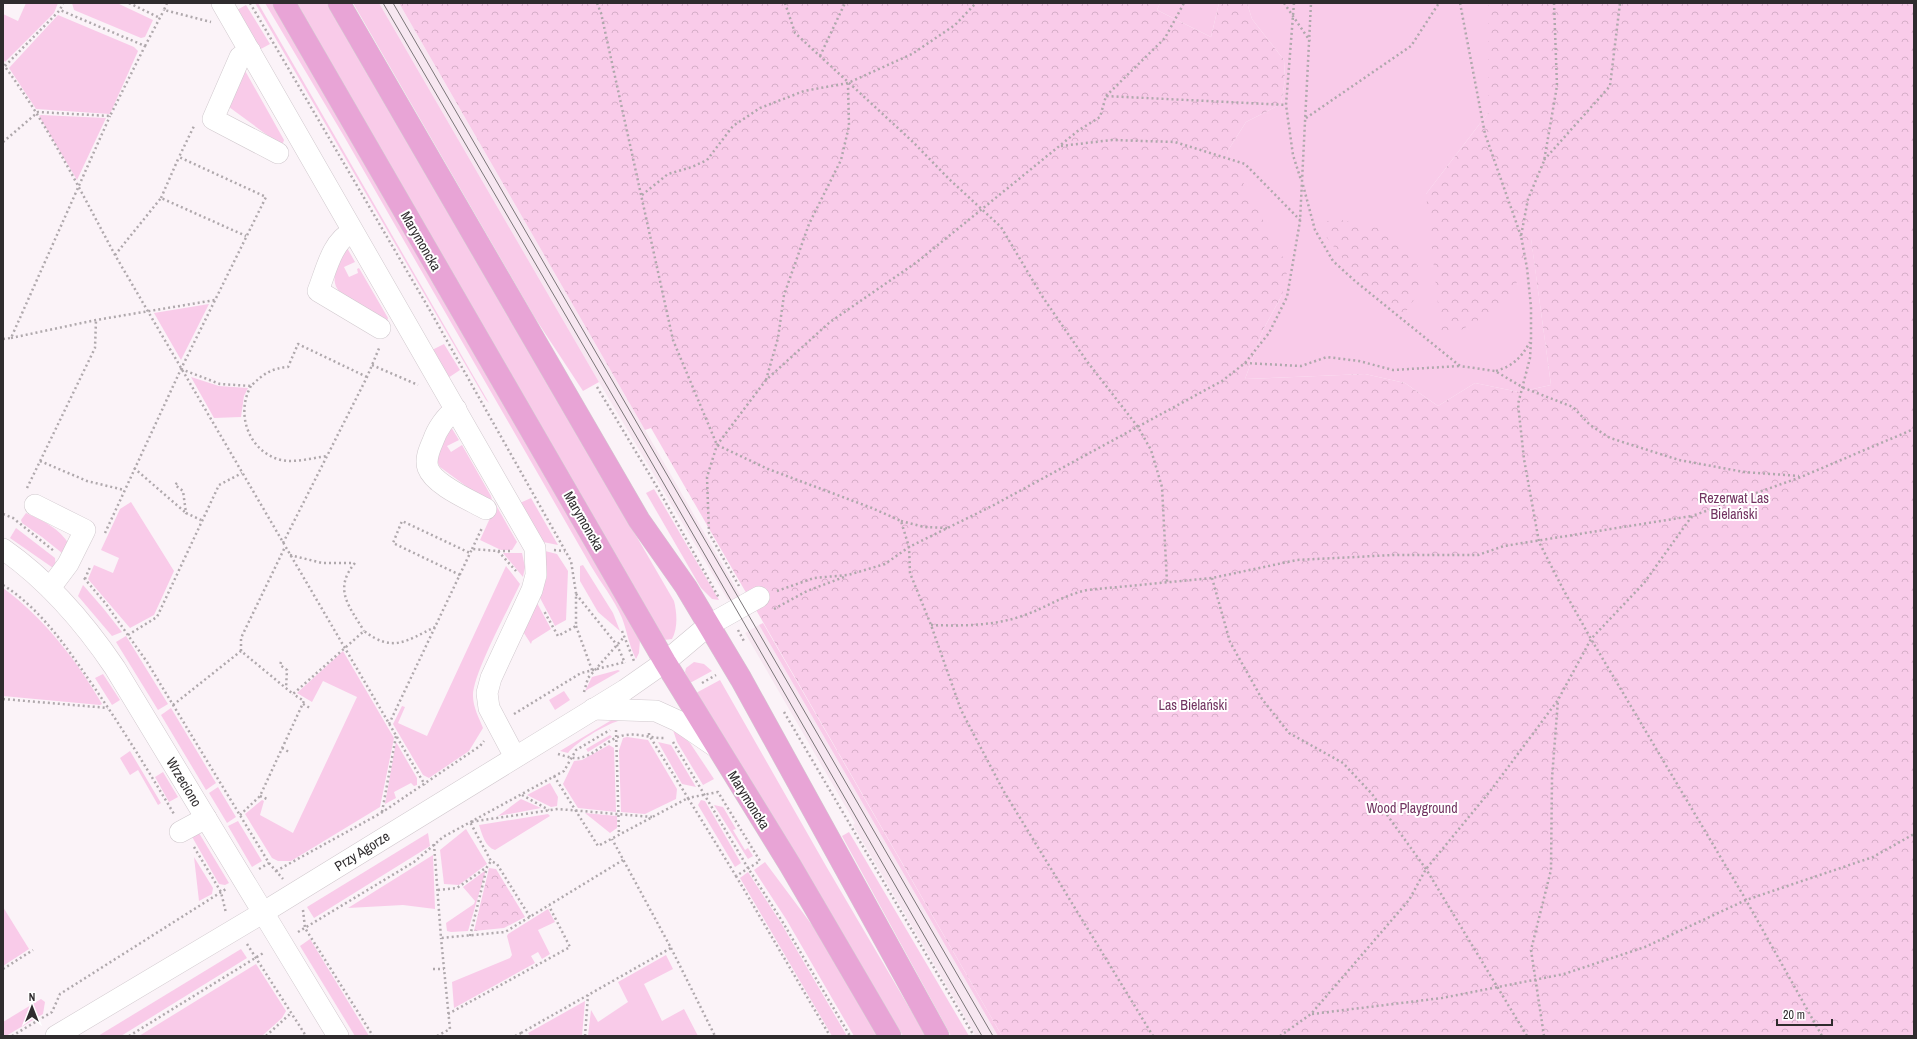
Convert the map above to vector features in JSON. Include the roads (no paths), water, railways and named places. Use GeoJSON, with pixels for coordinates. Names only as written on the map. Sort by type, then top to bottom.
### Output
{"type":"FeatureCollection","features":[{"type":"Feature","properties":{"kind":"main road","name":"Marymoncka"},"geometry":{"type":"LineString","coordinates":[[284,3],[665,662],[790,865],[890,1036]]}},
{"type":"Feature","properties":{"kind":"main road"},"geometry":{"type":"LineString","coordinates":[[339,3],[639,520],[686,587],[745,686],[938,1036]]}},
{"type":"Feature","properties":{"kind":"street"},"geometry":{"type":"LineString","coordinates":[[222,3],[352,232],[456,409],[535,548],[536,575],[532,590],[491,678],[487,693],[488,708],[497,725],[523,752]]}},
{"type":"Feature","properties":{"kind":"street"},"geometry":{"type":"LineString","coordinates":[[250,51],[240,57],[213,119],[278,154]]}},
{"type":"Feature","properties":{"kind":"street"},"geometry":{"type":"LineString","coordinates":[[352,232],[345,236],[336,246],[318,291],[381,336]]}},
{"type":"Feature","properties":{"kind":"street"},"geometry":{"type":"LineString","coordinates":[[456,409],[449,415],[434,439],[427,457],[428,468],[436,481],[486,509]]}},
{"type":"Feature","properties":{"kind":"street"},"geometry":{"type":"LineString","coordinates":[[26,502],[85,530],[68,564],[50,588]]}},
{"type":"Feature","properties":{"kind":"street","name":"Wrzeciono"},"geometry":{"type":"LineString","coordinates":[[3,549],[25,565],[50,588],[92,634],[244,879],[338,1036]]}},
{"type":"Feature","properties":{"kind":"street","name":"Przy Agorze"},"geometry":{"type":"LineString","coordinates":[[56,1036],[264,912],[574,721],[665,662],[709,624],[736,624],[759,604]]}},
{"type":"Feature","properties":{"kind":"street"},"geometry":{"type":"LineString","coordinates":[[593,709],[656,711],[678,721],[716,747]]}},
{"type":"Feature","properties":{"kind":"street"},"geometry":{"type":"LineString","coordinates":[[182,831],[206,818]]}},
{"type":"Feature","properties":{"kind":"tram line"},"geometry":{"type":"LineString","coordinates":[[383,3],[645,451],[982,1036]]}},
{"type":"Feature","properties":{"kind":"tram line"},"geometry":{"type":"LineString","coordinates":[[393,3],[993,1036]]}},
{"type":"Feature","properties":{"kind":"park label","name":"Rezerwat Las Bielański"},"geometry":{"type":"Point","coordinates":[1734,506]}},
{"type":"Feature","properties":{"kind":"park label","name":"Las Bielański"},"geometry":{"type":"Point","coordinates":[1193,705]}},
{"type":"Feature","properties":{"kind":"park label","name":"Wood Playground"},"geometry":{"type":"Point","coordinates":[1412,808]}}]}
